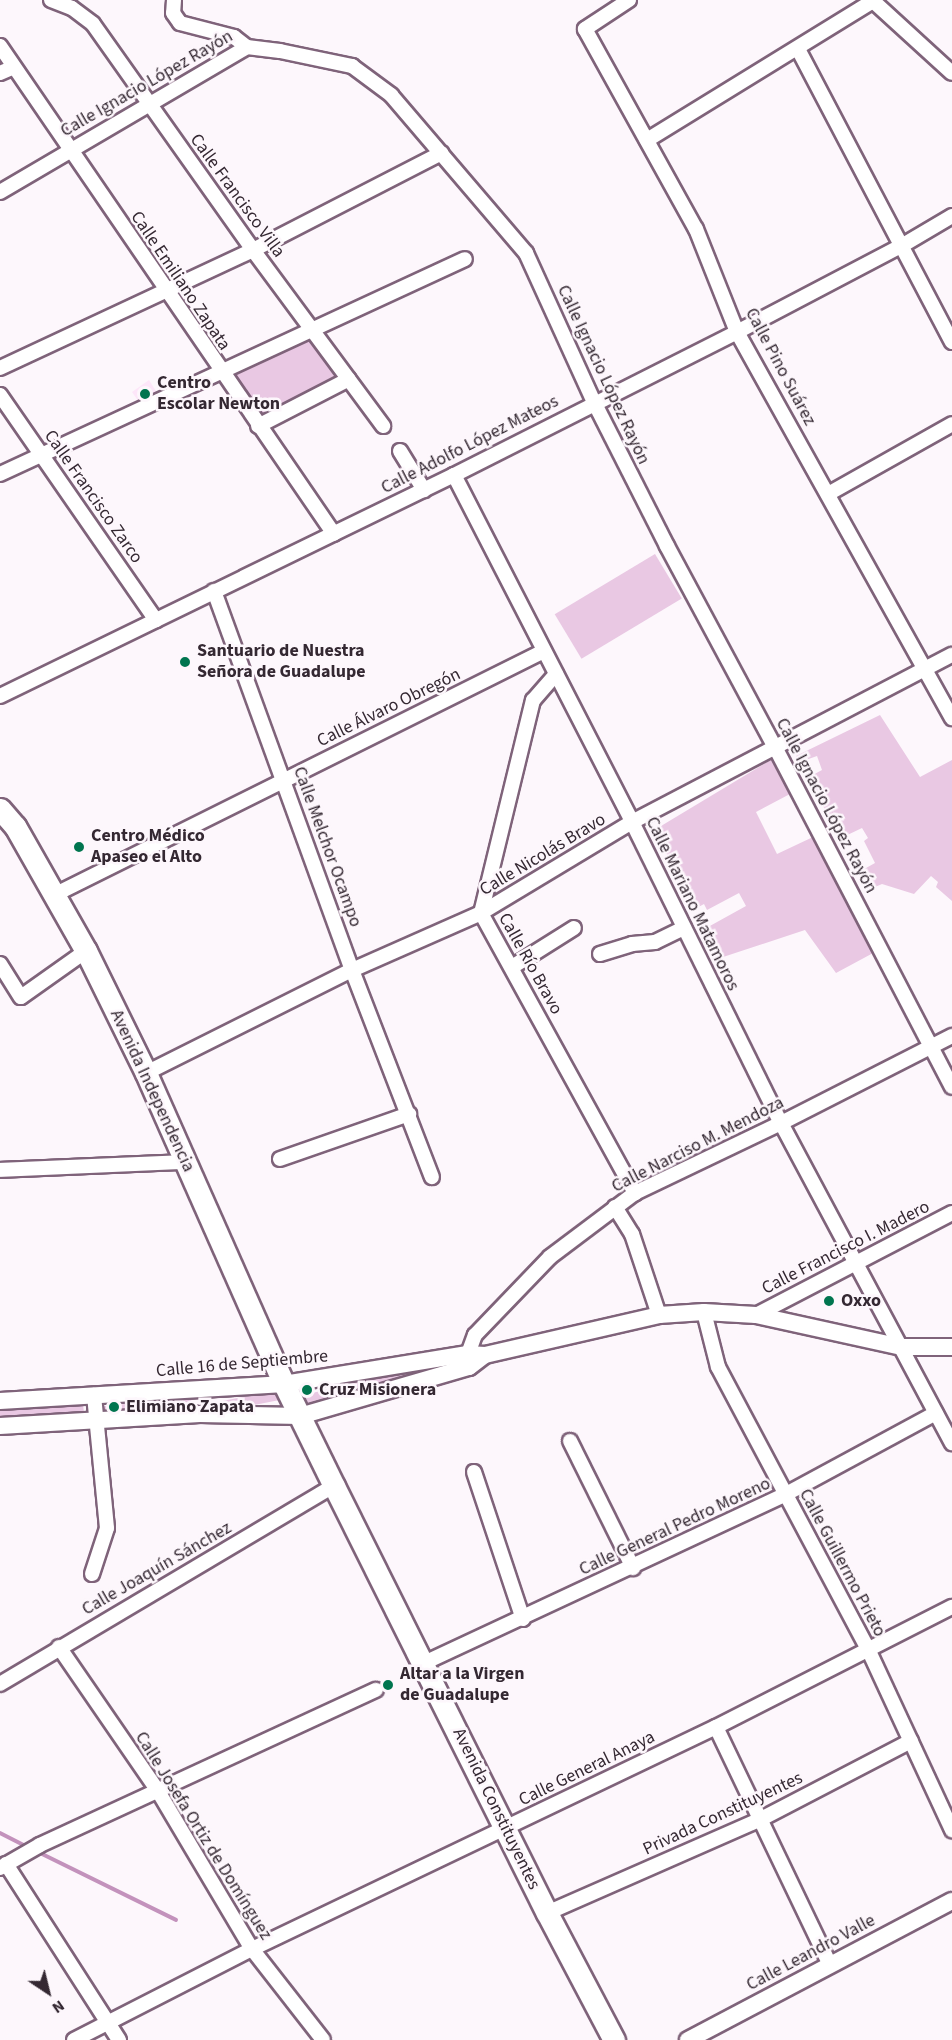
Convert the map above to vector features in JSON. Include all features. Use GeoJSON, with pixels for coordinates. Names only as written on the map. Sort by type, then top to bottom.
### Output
{"type":"FeatureCollection","features":[{"type":"Feature","properties":{"kind":"main road","name":"Avenida Independencia"},"geometry":{"type":"LineString","coordinates":[[0,809],[15,826],[56,894],[86,951],[146,1073],[285,1384]]}},
{"type":"Feature","properties":{"kind":"main road","name":"Avenida Constituyentes"},"geometry":{"type":"LineString","coordinates":[[285,1384],[547,1913],[614,2040]]}},
{"type":"Feature","properties":{"kind":"street","name":"Calle Francisco Villa"},"geometry":{"type":"LineString","coordinates":[[51,0],[72,8],[93,24],[253,250],[383,426]]}},
{"type":"Feature","properties":{"kind":"street"},"geometry":{"type":"LineString","coordinates":[[174,0],[173,13],[180,23],[234,38],[247,47]]}},
{"type":"Feature","properties":{"kind":"street","name":"Calle Pino Suárez"},"geometry":{"type":"LineString","coordinates":[[629,0],[585,29],[696,229],[737,332],[952,718]]}},
{"type":"Feature","properties":{"kind":"street"},"geometry":{"type":"LineString","coordinates":[[647,140],[873,1],[952,73]]}},
{"type":"Feature","properties":{"kind":"street","name":"Calle Emiliano Zapata"},"geometry":{"type":"LineString","coordinates":[[0,46],[333,534]]}},
{"type":"Feature","properties":{"kind":"street","name":"Calle Ignacio López Rayón"},"geometry":{"type":"LineString","coordinates":[[0,192],[247,47],[280,51],[352,66],[390,95],[526,253],[594,402],[667,546],[775,747],[952,1088]]}},
{"type":"Feature","properties":{"kind":"street"},"geometry":{"type":"LineString","coordinates":[[798,49],[952,342]]}},
{"type":"Feature","properties":{"kind":"street"},"geometry":{"type":"LineString","coordinates":[[0,73],[14,67]]}},
{"type":"Feature","properties":{"kind":"street"},"geometry":{"type":"LineString","coordinates":[[0,369],[253,250],[442,153]]}},
{"type":"Feature","properties":{"kind":"street","name":"Calle Adolfo López Mateos"},"geometry":{"type":"LineString","coordinates":[[0,696],[454,475],[594,402],[737,332],[903,245],[952,216]]}},
{"type":"Feature","properties":{"kind":"street"},"geometry":{"type":"LineString","coordinates":[[0,474],[465,259]]}},
{"type":"Feature","properties":{"kind":"street"},"geometry":{"type":"LineString","coordinates":[[258,426],[349,379]]}},
{"type":"Feature","properties":{"kind":"street","name":"Calle Francisco Zarco"},"geometry":{"type":"LineString","coordinates":[[0,395],[156,620]]}},
{"type":"Feature","properties":{"kind":"street"},"geometry":{"type":"LineString","coordinates":[[828,494],[952,424]]}},
{"type":"Feature","properties":{"kind":"street"},"geometry":{"type":"LineString","coordinates":[[400,451],[424,490]]}},
{"type":"Feature","properties":{"kind":"street","name":"Calle Mariano Matamoros"},"geometry":{"type":"LineString","coordinates":[[454,475],[632,822],[781,1124],[952,1443]]}},
{"type":"Feature","properties":{"kind":"street","name":"Calle Melchor Ocampo"},"geometry":{"type":"LineString","coordinates":[[214,591],[352,970],[432,1177]]}},
{"type":"Feature","properties":{"kind":"street","name":"Calle Álvaro Obregón"},"geometry":{"type":"LineString","coordinates":[[56,894],[544,651]]}},
{"type":"Feature","properties":{"kind":"street","name":"Calle Nicolás Bravo"},"geometry":{"type":"LineString","coordinates":[[146,1073],[352,970],[481,913],[632,822],[952,655]]}},
{"type":"Feature","properties":{"kind":"street","name":"Calle Río Bravo"},"geometry":{"type":"LineString","coordinates":[[555,674],[533,700],[481,913],[635,1193]]}},
{"type":"Feature","properties":{"kind":"street"},"geometry":{"type":"LineString","coordinates":[[512,967],[574,928]]}},
{"type":"Feature","properties":{"kind":"street"},"geometry":{"type":"LineString","coordinates":[[600,954],[633,944],[655,942],[684,928]]}},
{"type":"Feature","properties":{"kind":"street"},"geometry":{"type":"LineString","coordinates":[[0,964],[21,997],[86,951]]}},
{"type":"Feature","properties":{"kind":"street","name":"Calle Narciso M. Mendoza"},"geometry":{"type":"LineString","coordinates":[[468,1360],[475,1335],[550,1257],[635,1193],[781,1124],[952,1036]]}},
{"type":"Feature","properties":{"kind":"street"},"geometry":{"type":"LineString","coordinates":[[280,1159],[409,1114]]}},
{"type":"Feature","properties":{"kind":"street"},"geometry":{"type":"LineString","coordinates":[[0,1170],[185,1162]]}},
{"type":"Feature","properties":{"kind":"street"},"geometry":{"type":"LineString","coordinates":[[615,1207],[632,1233],[659,1315]]}},
{"type":"Feature","properties":{"kind":"street","name":"Calle Francisco I. Madero"},"geometry":{"type":"LineString","coordinates":[[756,1315],[952,1213]]}},
{"type":"Feature","properties":{"kind":"street","name":"Calle 16 de Septiembre"},"geometry":{"type":"LineString","coordinates":[[0,1426],[200,1414],[300,1416],[485,1355],[659,1315],[704,1312],[756,1315],[902,1347],[952,1347]]}},
{"type":"Feature","properties":{"kind":"street","name":"Calle Guillermo Prieto"},"geometry":{"type":"LineString","coordinates":[[704,1312],[718,1367],[868,1649],[952,1830]]}},
{"type":"Feature","properties":{"kind":"street","name":"Calle 16 de Septiembre"},"geometry":{"type":"LineString","coordinates":[[0,1401],[285,1384],[468,1360]]}},
{"type":"Feature","properties":{"kind":"street"},"geometry":{"type":"LineString","coordinates":[[197,1388],[200,1414]]}},
{"type":"Feature","properties":{"kind":"street"},"geometry":{"type":"LineString","coordinates":[[92,1574],[107,1528],[94,1420],[94,1395]]}},
{"type":"Feature","properties":{"kind":"street","name":"Calle General Pedro Moreno"},"geometry":{"type":"LineString","coordinates":[[424,1663],[633,1568],[786,1494],[936,1413]]}},
{"type":"Feature","properties":{"kind":"street"},"geometry":{"type":"LineString","coordinates":[[570,1441],[633,1568]]}},
{"type":"Feature","properties":{"kind":"street"},"geometry":{"type":"LineString","coordinates":[[474,1472],[524,1618]]}},
{"type":"Feature","properties":{"kind":"street","name":"Calle Joaquín Sánchez"},"geometry":{"type":"LineString","coordinates":[[0,1684],[334,1486]]}},
{"type":"Feature","properties":{"kind":"street","name":"Calle General Anaya"},"geometry":{"type":"LineString","coordinates":[[74,2040],[252,1949],[716,1727],[952,1606]]}},
{"type":"Feature","properties":{"kind":"street","name":"Calle Josefa Ortiz de Domínguez"},"geometry":{"type":"LineString","coordinates":[[59,1647],[158,1791],[252,1949],[320,2036]]}},
{"type":"Feature","properties":{"kind":"street"},"geometry":{"type":"LineString","coordinates":[[119,2040],[106,2024],[3,1866],[40,1845],[376,1690]]}},
{"type":"Feature","properties":{"kind":"street"},"geometry":{"type":"LineString","coordinates":[[716,1727],[830,1965]]}},
{"type":"Feature","properties":{"kind":"street","name":"Privada Constituyentes"},"geometry":{"type":"LineString","coordinates":[[547,1913],[761,1819],[911,1740]]}},
{"type":"Feature","properties":{"kind":"street","name":"Calle Leandro Valle"},"geometry":{"type":"LineString","coordinates":[[688,2040],[952,1901]]}},
{"type":"Feature","properties":{"kind":"street"},"geometry":{"type":"LineString","coordinates":[[304,2040],[320,2036]]}},
{"type":"Feature","properties":{"kind":"shaded area"},"geometry":{"type":"Polygon","coordinates":[[[310,335],[342,380],[261,421],[226,378],[310,335]]]}},
{"type":"Feature","properties":{"kind":"shaded area","name":"Centro Escolar Newton"},"geometry":{"type":"Polygon","coordinates":[[[149,380],[159,396],[141,405],[132,392],[149,380]]]}},
{"type":"Feature","properties":{"kind":"shaded area"},"geometry":{"type":"Polygon","coordinates":[[[655,554],[682,599],[581,659],[555,614],[655,554]]]}},
{"type":"Feature","properties":{"kind":"shaded area"},"geometry":{"type":"Polygon","coordinates":[[[880,715],[920,777],[952,760],[952,901],[936,887],[938,882],[931,876],[914,894],[882,884],[868,890],[857,873],[875,863],[864,841],[868,838],[862,828],[839,839],[809,777],[822,770],[817,756],[800,762],[796,756],[880,715]]]}},
{"type":"Feature","properties":{"kind":"shaded area"},"geometry":{"type":"Polygon","coordinates":[[[774,758],[790,794],[756,812],[777,854],[813,837],[875,952],[836,973],[805,930],[714,960],[699,932],[746,906],[739,893],[707,910],[704,904],[691,911],[656,829],[774,758]]]}},
{"type":"Feature","properties":{"kind":"shaded area"},"geometry":{"type":"Polygon","coordinates":[[[442,1363],[449,1365],[303,1408],[299,1396],[442,1363]]]}},
{"type":"Feature","properties":{"kind":"shaded area"},"geometry":{"type":"Polygon","coordinates":[[[279,1390],[281,1400],[208,1414],[206,1404],[279,1390]]]}},
{"type":"Feature","properties":{"kind":"shaded area"},"geometry":{"type":"Polygon","coordinates":[[[191,1397],[192,1407],[105,1416],[103,1406],[191,1397]]]}},
{"type":"Feature","properties":{"kind":"shaded area"},"geometry":{"type":"Polygon","coordinates":[[[83,1404],[84,1413],[0,1419],[0,1408],[83,1404]]]}},
{"type":"Feature","properties":{"kind":"waterway"},"geometry":{"type":"LineString","coordinates":[[0,1833],[29,1848]]}},
{"type":"Feature","properties":{"kind":"waterway"},"geometry":{"type":"LineString","coordinates":[[36,1851],[176,1920]]}},
{"type":"Feature","properties":{"kind":"place","name":"Centro Escolar Newton"},"geometry":{"type":"Point","coordinates":[145,394]}},
{"type":"Feature","properties":{"kind":"place","name":"Santuario de Nuestra Señora de Guadalupe"},"geometry":{"type":"Point","coordinates":[185,662]}},
{"type":"Feature","properties":{"kind":"place","name":"Centro Médico Apaseo el Alto"},"geometry":{"type":"Point","coordinates":[79,847]}},
{"type":"Feature","properties":{"kind":"place","name":"Oxxo"},"geometry":{"type":"Point","coordinates":[829,1301]}},
{"type":"Feature","properties":{"kind":"place","name":"Cruz Misionera"},"geometry":{"type":"Point","coordinates":[307,1390]}},
{"type":"Feature","properties":{"kind":"place","name":"Elimiano Zapata"},"geometry":{"type":"Point","coordinates":[114,1407]}},
{"type":"Feature","properties":{"kind":"place","name":"Altar a la Virgen de Guadalupe"},"geometry":{"type":"Point","coordinates":[388,1685]}}]}
